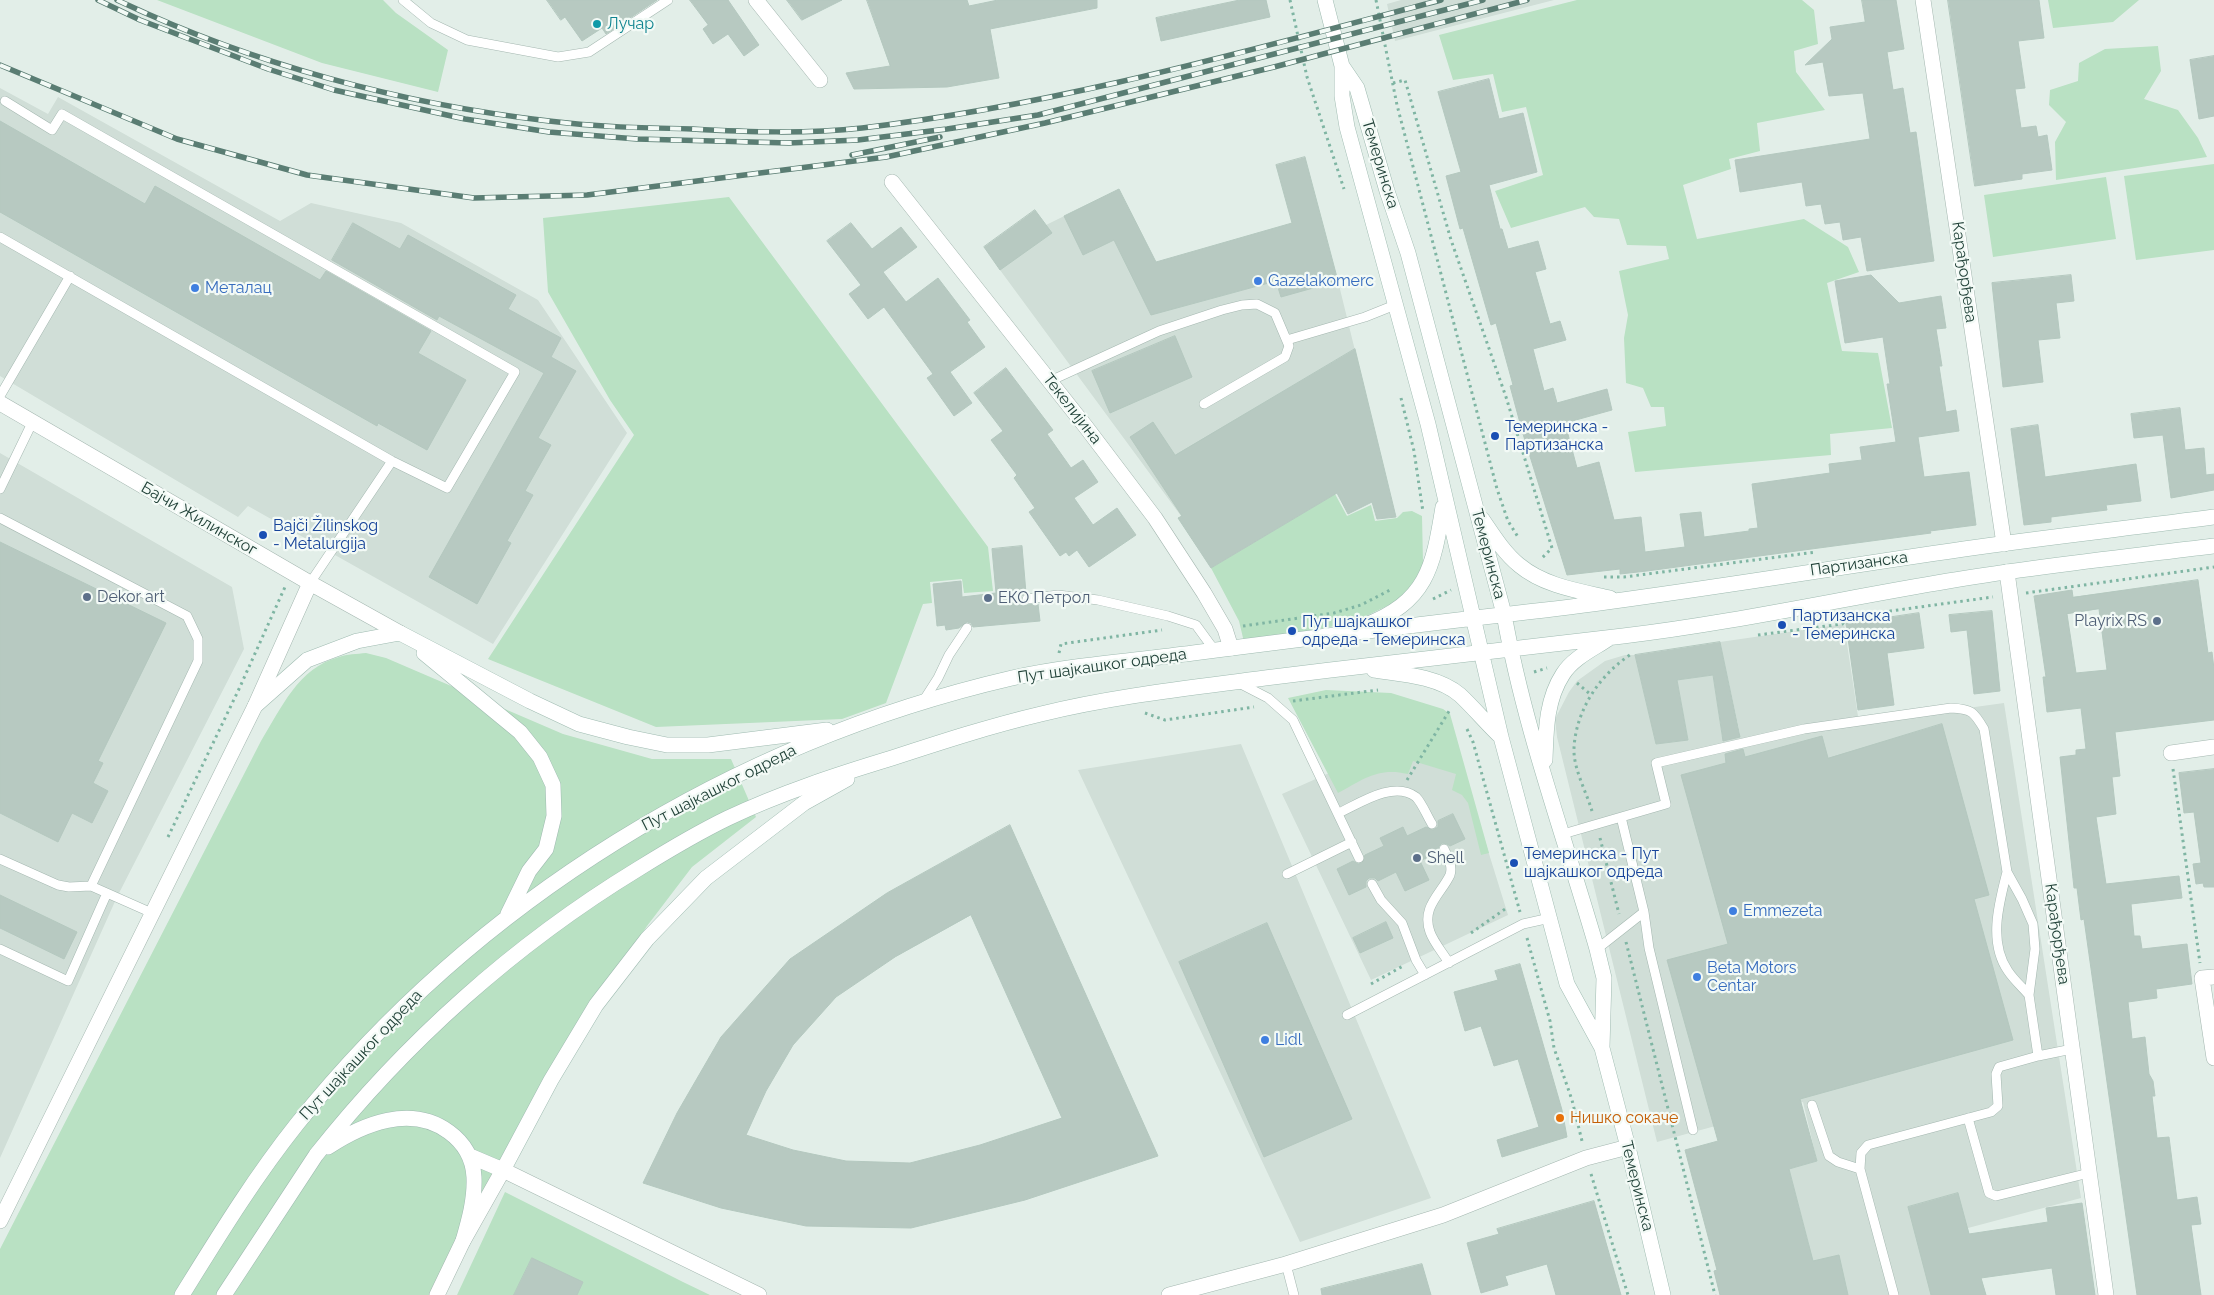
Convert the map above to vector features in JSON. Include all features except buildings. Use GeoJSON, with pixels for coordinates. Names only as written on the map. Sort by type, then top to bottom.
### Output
{"type":"FeatureCollection","features":[{"type":"Feature","properties":{"kind":"main road"},"geometry":{"type":"LineString","coordinates":[[756,0],[820,80]]}},
{"type":"Feature","properties":{"kind":"main road","name":"Темеринска"},"geometry":{"type":"LineString","coordinates":[[1325,0],[1342,66],[1342,96],[1346,122],[1428,424],[1501,737],[1567,984],[1602,1048],[1628,1147],[1663,1295]]}},
{"type":"Feature","properties":{"kind":"main road","name":"Карађорђева"},"geometry":{"type":"LineString","coordinates":[[1923,0],[2004,544]]}},
{"type":"Feature","properties":{"kind":"main road","name":"Темеринска"},"geometry":{"type":"LineString","coordinates":[[1342,66],[1357,88],[1387,191],[1408,253],[1504,614],[1510,649],[1544,776],[1597,949],[1604,978],[1602,1048]]}},
{"type":"Feature","properties":{"kind":"main road","name":"Текелијина"},"geometry":{"type":"LineString","coordinates":[[892,182],[1050,381],[1155,518],[1181,556],[1225,629],[1230,648]]}},
{"type":"Feature","properties":{"kind":"main road","name":"Бајчи Жилинског"},"geometry":{"type":"LineString","coordinates":[[0,403],[310,584],[400,633]]}},
{"type":"Feature","properties":{"kind":"main road"},"geometry":{"type":"LineString","coordinates":[[1347,633],[1376,622],[1402,605],[1420,589],[1429,572],[1445,500]]}},
{"type":"Feature","properties":{"kind":"main road"},"geometry":{"type":"LineString","coordinates":[[1477,512],[1518,565],[1532,574],[1562,588],[1621,601]]}},
{"type":"Feature","properties":{"kind":"main road","name":"Партизанска"},"geometry":{"type":"LineString","coordinates":[[1504,614],[1621,601],[2004,544],[2214,517]]}},
{"type":"Feature","properties":{"kind":"main road","name":"Партизанска"},"geometry":{"type":"LineString","coordinates":[[1510,649],[1756,617],[1848,598],[2007,572],[2214,546]]}},
{"type":"Feature","properties":{"kind":"main road","name":"Карађорђева"},"geometry":{"type":"LineString","coordinates":[[2007,572],[2106,1295]]}},
{"type":"Feature","properties":{"kind":"main road"},"geometry":{"type":"LineString","coordinates":[[0,1220],[255,706],[310,584]]}},
{"type":"Feature","properties":{"kind":"main road","name":"Пут шајкашког одреда"},"geometry":{"type":"LineString","coordinates":[[182,1295],[230,1219],[299,1122],[376,1035],[412,999],[473,943],[508,916],[630,833],[761,763],[844,728],[922,703],[1016,677],[1055,670],[1504,614]]}},
{"type":"Feature","properties":{"kind":"main road"},"geometry":{"type":"LineString","coordinates":[[255,706],[307,660],[357,641],[400,633],[530,701],[579,724],[628,737],[667,745],[708,744],[743,741],[780,734],[844,728]]}},
{"type":"Feature","properties":{"kind":"main road"},"geometry":{"type":"LineString","coordinates":[[400,633],[520,732],[540,757],[552,786],[554,816],[546,849],[529,871],[508,916]]}},
{"type":"Feature","properties":{"kind":"main road"},"geometry":{"type":"LineString","coordinates":[[1544,776],[1546,725],[1550,704],[1563,674],[1580,657],[1611,637]]}},
{"type":"Feature","properties":{"kind":"main road","name":"Пут шајкашког одреда"},"geometry":{"type":"LineString","coordinates":[[224,1295],[316,1155],[388,1072],[430,1030],[542,933],[589,900],[680,843],[725,819],[797,789],[877,762],[978,730],[1043,713],[1108,700],[1236,682],[1510,649]]}},
{"type":"Feature","properties":{"kind":"main road"},"geometry":{"type":"LineString","coordinates":[[1350,667],[1430,680],[1450,688],[1459,694],[1501,737]]}},
{"type":"Feature","properties":{"kind":"main road"},"geometry":{"type":"LineString","coordinates":[[2170,752],[2214,747]]}},
{"type":"Feature","properties":{"kind":"main road"},"geometry":{"type":"LineString","coordinates":[[437,1295],[551,1080],[596,1006],[647,939],[706,878],[804,803],[877,762]]}},
{"type":"Feature","properties":{"kind":"main road"},"geometry":{"type":"LineString","coordinates":[[2208,978],[2214,1058]]}},
{"type":"Feature","properties":{"kind":"main road"},"geometry":{"type":"LineString","coordinates":[[316,1155],[360,1129],[387,1120],[419,1119],[444,1129],[462,1144],[470,1156],[474,1176],[474,1200],[464,1241]]}},
{"type":"Feature","properties":{"kind":"main road"},"geometry":{"type":"LineString","coordinates":[[1169,1295],[1286,1264],[1443,1215],[1586,1158],[1628,1147]]}},
{"type":"Feature","properties":{"kind":"main road"},"geometry":{"type":"LineString","coordinates":[[470,1156],[503,1170],[740,1290],[759,1295]]}},
{"type":"Feature","properties":{"kind":"lane"},"geometry":{"type":"LineString","coordinates":[[403,0],[431,23],[467,40],[558,57],[589,52],[668,0]]}},
{"type":"Feature","properties":{"kind":"lane"},"geometry":{"type":"LineString","coordinates":[[0,236],[392,461],[447,488],[515,372],[62,114],[52,130],[4,101]]}},
{"type":"Feature","properties":{"kind":"lane"},"geometry":{"type":"LineString","coordinates":[[0,396],[70,276]]}},
{"type":"Feature","properties":{"kind":"lane"},"geometry":{"type":"LineString","coordinates":[[1050,381],[1159,331],[1242,305],[1257,304],[1275,313],[1287,340],[1288,351],[1285,357],[1204,404]]}},
{"type":"Feature","properties":{"kind":"lane"},"geometry":{"type":"LineString","coordinates":[[1287,340],[1365,317],[1395,305]]}},
{"type":"Feature","properties":{"kind":"lane"},"geometry":{"type":"LineString","coordinates":[[0,489],[32,423]]}},
{"type":"Feature","properties":{"kind":"lane"},"geometry":{"type":"LineString","coordinates":[[310,584],[392,461]]}},
{"type":"Feature","properties":{"kind":"lane"},"geometry":{"type":"LineString","coordinates":[[0,518],[187,616],[198,639],[198,661],[91,886]]}},
{"type":"Feature","properties":{"kind":"lane"},"geometry":{"type":"LineString","coordinates":[[1027,599],[1058,595],[1098,600],[1168,616],[1196,625],[1214,651]]}},
{"type":"Feature","properties":{"kind":"lane"},"geometry":{"type":"LineString","coordinates":[[922,703],[938,678],[948,655],[967,628]]}},
{"type":"Feature","properties":{"kind":"lane"},"geometry":{"type":"LineString","coordinates":[[1236,682],[1268,698],[1293,720],[1359,858]]}},
{"type":"Feature","properties":{"kind":"lane"},"geometry":{"type":"LineString","coordinates":[[1563,834],[1666,804],[1656,764],[1804,729],[1951,708],[1967,709],[1976,715],[1984,729],[2007,872],[2033,924],[2035,949],[2029,995],[2038,1056]]}},
{"type":"Feature","properties":{"kind":"lane"},"geometry":{"type":"LineString","coordinates":[[1339,813],[1381,794],[1401,790],[1416,797],[1432,824]]}},
{"type":"Feature","properties":{"kind":"lane"},"geometry":{"type":"LineString","coordinates":[[1621,817],[1644,912],[1649,948],[1692,1130]]}},
{"type":"Feature","properties":{"kind":"lane"},"geometry":{"type":"LineString","coordinates":[[1287,874],[1352,842]]}},
{"type":"Feature","properties":{"kind":"lane"},"geometry":{"type":"LineString","coordinates":[[1444,849],[1450,861],[1450,874],[1438,891],[1429,912],[1430,932],[1449,962]]}},
{"type":"Feature","properties":{"kind":"lane"},"geometry":{"type":"LineString","coordinates":[[0,859],[58,885],[69,887],[91,886],[152,913]]}},
{"type":"Feature","properties":{"kind":"lane"},"geometry":{"type":"LineString","coordinates":[[2007,872],[1996,922],[2000,949],[2007,970],[2029,995]]}},
{"type":"Feature","properties":{"kind":"lane"},"geometry":{"type":"LineString","coordinates":[[1372,884],[1381,900],[1402,923],[1416,960],[1425,975]]}},
{"type":"Feature","properties":{"kind":"lane"},"geometry":{"type":"LineString","coordinates":[[0,949],[68,982],[108,893]]}},
{"type":"Feature","properties":{"kind":"lane"},"geometry":{"type":"LineString","coordinates":[[1597,949],[1644,912]]}},
{"type":"Feature","properties":{"kind":"lane"},"geometry":{"type":"LineString","coordinates":[[1347,1015],[1523,924],[1550,918]]}},
{"type":"Feature","properties":{"kind":"lane"},"geometry":{"type":"LineString","coordinates":[[1894,1295],[1860,1169],[1860,1153],[1868,1145],[1990,1112],[1998,1106],[1996,1074],[1999,1067],[2072,1049]]}},
{"type":"Feature","properties":{"kind":"lane"},"geometry":{"type":"LineString","coordinates":[[1812,1105],[1829,1156],[1838,1162],[1860,1169]]}},
{"type":"Feature","properties":{"kind":"lane"},"geometry":{"type":"LineString","coordinates":[[1968,1118],[1976,1154],[1989,1193],[1996,1196],[2089,1172]]}},
{"type":"Feature","properties":{"kind":"lane"},"geometry":{"type":"LineString","coordinates":[[1286,1264],[1294,1295]]}},
{"type":"Feature","properties":{"kind":"path"},"geometry":{"type":"LineString","coordinates":[[1290,0],[1307,77],[1347,198]]}},
{"type":"Feature","properties":{"kind":"path"},"geometry":{"type":"LineString","coordinates":[[1376,0],[1393,83],[1498,489],[1508,520],[1522,542]]}},
{"type":"Feature","properties":{"kind":"path"},"geometry":{"type":"LineString","coordinates":[[1393,83],[1405,80],[1451,240],[1506,397],[1532,482],[1552,548],[1539,561]]}},
{"type":"Feature","properties":{"kind":"path"},"geometry":{"type":"LineString","coordinates":[[1400,396],[1414,451],[1424,516]]}},
{"type":"Feature","properties":{"kind":"path"},"geometry":{"type":"LineString","coordinates":[[1597,578],[1624,577],[1822,551]]}},
{"type":"Feature","properties":{"kind":"path"},"geometry":{"type":"LineString","coordinates":[[1533,555],[1547,565]]}},
{"type":"Feature","properties":{"kind":"path"},"geometry":{"type":"LineString","coordinates":[[1880,612],[2214,567]]}},
{"type":"Feature","properties":{"kind":"path"},"geometry":{"type":"LineString","coordinates":[[1627,657],[1610,671],[1590,694],[1579,722],[1574,748],[1577,767],[1597,825],[1715,1295]]}},
{"type":"Feature","properties":{"kind":"path"},"geometry":{"type":"LineString","coordinates":[[1165,720],[1384,689]]}},
{"type":"Feature","properties":{"kind":"path"},"geometry":{"type":"LineString","coordinates":[[1443,703],[1452,706],[1456,710]]}},
{"type":"Feature","properties":{"kind":"path"},"geometry":{"type":"LineString","coordinates":[[1401,790],[1452,706]]}},
{"type":"Feature","properties":{"kind":"path"},"geometry":{"type":"LineString","coordinates":[[1466,728],[1473,742],[1516,899]]}},
{"type":"Feature","properties":{"kind":"path"},"geometry":{"type":"LineString","coordinates":[[2170,752],[2208,978]]}},
{"type":"Feature","properties":{"kind":"path"},"geometry":{"type":"LineString","coordinates":[[1530,948],[1550,1021],[1554,1048]]}},
{"type":"Feature","properties":{"kind":"shaded area"},"geometry":{"type":"Polygon","coordinates":[[[1401,0],[1554,0],[1395,41],[1387,4],[1401,0]]]}},
{"type":"Feature","properties":{"kind":"shaded area"},"geometry":{"type":"Polygon","coordinates":[[[0,88],[48,114],[58,97],[280,221],[311,203],[401,223],[538,300],[627,433],[493,644],[248,506],[238,517],[0,376],[0,88]]]}},
{"type":"Feature","properties":{"kind":"shaded area"},"geometry":{"type":"Polygon","coordinates":[[[1119,189],[1179,307],[1276,281],[1338,281],[1383,465],[1211,568],[1178,518],[1181,516],[1000,270],[1046,225],[1119,189]]]}},
{"type":"Feature","properties":{"kind":"shaded area"},"geometry":{"type":"Polygon","coordinates":[[[0,453],[232,587],[244,649],[117,897],[0,1158],[0,453]]]}},
{"type":"Feature","properties":{"kind":"shaded area"},"geometry":{"type":"Polygon","coordinates":[[[1844,624],[1859,723],[2004,703],[2081,1198],[1968,1228],[1986,1295],[1755,1295],[1746,1261],[1809,1245],[1789,1169],[1817,1161],[1803,1102],[1657,1142],[1557,737],[1555,719],[1577,681],[1605,661],[1625,655],[1635,655],[1656,744],[1688,739],[1677,680],[1713,675],[1722,736],[1740,734],[1720,642],[1844,624]]]}},
{"type":"Feature","properties":{"kind":"shaded area"},"geometry":{"type":"Polygon","coordinates":[[[1241,744],[1431,1198],[1300,1242],[1078,770],[1241,744]]]}},
{"type":"Feature","properties":{"kind":"shaded area"},"geometry":{"type":"Polygon","coordinates":[[[1392,745],[1463,770],[1508,915],[1371,980],[1282,794],[1392,745]]]}},
{"type":"Feature","properties":{"kind":"green space"},"geometry":{"type":"Polygon","coordinates":[[[157,0],[383,0],[396,13],[448,50],[438,92],[322,63],[157,0]]]}},
{"type":"Feature","properties":{"kind":"green space"},"geometry":{"type":"Polygon","coordinates":[[[1577,0],[1802,0],[1814,10],[1818,44],[1794,51],[1796,72],[1825,110],[1757,123],[1760,151],[1729,159],[1731,169],[1683,185],[1697,239],[1804,219],[1848,247],[1859,272],[1827,283],[1842,351],[1878,353],[1892,428],[1830,434],[1831,455],[1635,472],[1628,432],[1666,426],[1664,407],[1651,407],[1643,388],[1626,383],[1624,338],[1628,315],[1619,271],[1669,259],[1666,246],[1627,245],[1619,219],[1594,217],[1585,207],[1511,228],[1495,191],[1543,175],[1526,107],[1502,112],[1493,74],[1453,80],[1439,35],[1577,0]]]}},
{"type":"Feature","properties":{"kind":"green space"},"geometry":{"type":"Polygon","coordinates":[[[2048,0],[2139,0],[2113,22],[2053,28],[2048,0]]]}},
{"type":"Feature","properties":{"kind":"green space"},"geometry":{"type":"Polygon","coordinates":[[[2158,46],[2161,71],[2144,99],[2178,110],[2198,138],[2207,157],[2056,180],[2055,142],[2066,122],[2049,105],[2050,90],[2078,81],[2079,63],[2105,49],[2158,46]]]}},
{"type":"Feature","properties":{"kind":"green space"},"geometry":{"type":"Polygon","coordinates":[[[2214,164],[2214,250],[2136,260],[2124,176],[2214,164]]]}},
{"type":"Feature","properties":{"kind":"green space"},"geometry":{"type":"Polygon","coordinates":[[[2106,177],[2116,239],[1993,257],[1984,195],[2106,177]]]}},
{"type":"Feature","properties":{"kind":"green space"},"geometry":{"type":"Polygon","coordinates":[[[729,197],[988,547],[993,591],[964,593],[962,579],[930,582],[932,603],[923,604],[886,703],[842,719],[656,727],[488,659],[634,435],[610,400],[548,292],[543,218],[729,197]]]}},
{"type":"Feature","properties":{"kind":"green space"},"geometry":{"type":"Polygon","coordinates":[[[1335,494],[1347,516],[1371,505],[1375,521],[1397,518],[1403,512],[1412,511],[1422,516],[1423,563],[1414,586],[1397,601],[1352,623],[1244,642],[1239,621],[1211,568],[1335,494]]]}},
{"type":"Feature","properties":{"kind":"green space"},"geometry":{"type":"Polygon","coordinates":[[[366,653],[386,658],[563,734],[652,759],[731,759],[756,817],[692,867],[647,926],[535,1097],[434,1295],[0,1295],[0,1249],[261,741],[292,690],[312,670],[325,662],[342,656],[366,653]]]}},
{"type":"Feature","properties":{"kind":"green space"},"geometry":{"type":"Polygon","coordinates":[[[1326,690],[1391,693],[1443,709],[1450,714],[1489,853],[1481,855],[1468,803],[1462,795],[1452,790],[1456,774],[1413,761],[1408,774],[1397,772],[1380,773],[1338,793],[1288,698],[1326,690]]]}},
{"type":"Feature","properties":{"kind":"green space"},"geometry":{"type":"Polygon","coordinates":[[[505,1192],[683,1282],[710,1295],[457,1295],[505,1192]]]}},
{"type":"Feature","properties":{"kind":"railway"},"geometry":{"type":"LineString","coordinates":[[98,0],[140,20],[268,69],[334,90],[465,119],[549,132],[637,139],[789,143],[858,140],[1038,115],[1483,0]]}},
{"type":"Feature","properties":{"kind":"railway"},"geometry":{"type":"LineString","coordinates":[[117,0],[221,44],[274,62],[328,78],[438,104],[493,114],[584,125],[777,132],[862,128],[935,118],[1081,91],[1226,56],[1441,0]]}},
{"type":"Feature","properties":{"kind":"railway"},"geometry":{"type":"LineString","coordinates":[[0,65],[177,139],[307,175],[474,198],[587,195],[886,157],[1045,123],[1274,67],[1527,0]]}},
{"type":"Feature","properties":{"kind":"railway"},"geometry":{"type":"LineString","coordinates":[[852,155],[940,137]]}},
{"type":"Feature","properties":{"kind":"place","name":"Лучар"},"geometry":{"type":"Point","coordinates":[597,24]}},
{"type":"Feature","properties":{"kind":"place","name":"Gazelakomerc"},"geometry":{"type":"Point","coordinates":[1258,281]}},
{"type":"Feature","properties":{"kind":"place","name":"Металац"},"geometry":{"type":"Point","coordinates":[195,288]}},
{"type":"Feature","properties":{"kind":"place","name":"Темеринска - Партизанска"},"geometry":{"type":"Point","coordinates":[1495,436]}},
{"type":"Feature","properties":{"kind":"place","name":"Bajči Žilinskog - Metalurgija"},"geometry":{"type":"Point","coordinates":[263,535]}},
{"type":"Feature","properties":{"kind":"place","name":"Dekor art"},"geometry":{"type":"Point","coordinates":[87,597]}},
{"type":"Feature","properties":{"kind":"place","name":"ЕКО Петрол"},"geometry":{"type":"Point","coordinates":[988,598]}},
{"type":"Feature","properties":{"kind":"place","name":"Playrix RS"},"geometry":{"type":"Point","coordinates":[2157,621]}},
{"type":"Feature","properties":{"kind":"place","name":"Партизанска - Темеринска"},"geometry":{"type":"Point","coordinates":[1782,625]}},
{"type":"Feature","properties":{"kind":"place","name":"Пут шајкашког одреда - Темеринска"},"geometry":{"type":"Point","coordinates":[1292,631]}},
{"type":"Feature","properties":{"kind":"place","name":"Shell"},"geometry":{"type":"Point","coordinates":[1417,858]}},
{"type":"Feature","properties":{"kind":"place","name":"Темеринска - Пут шајкашког одреда"},"geometry":{"type":"Point","coordinates":[1514,863]}},
{"type":"Feature","properties":{"kind":"place","name":"Emmezeta"},"geometry":{"type":"Point","coordinates":[1733,911]}},
{"type":"Feature","properties":{"kind":"place","name":"Beta Motors Centar"},"geometry":{"type":"Point","coordinates":[1697,977]}},
{"type":"Feature","properties":{"kind":"place","name":"Lidl"},"geometry":{"type":"Point","coordinates":[1265,1040]}},
{"type":"Feature","properties":{"kind":"place","name":"Нишко сокаче"},"geometry":{"type":"Point","coordinates":[1560,1118]}}]}
